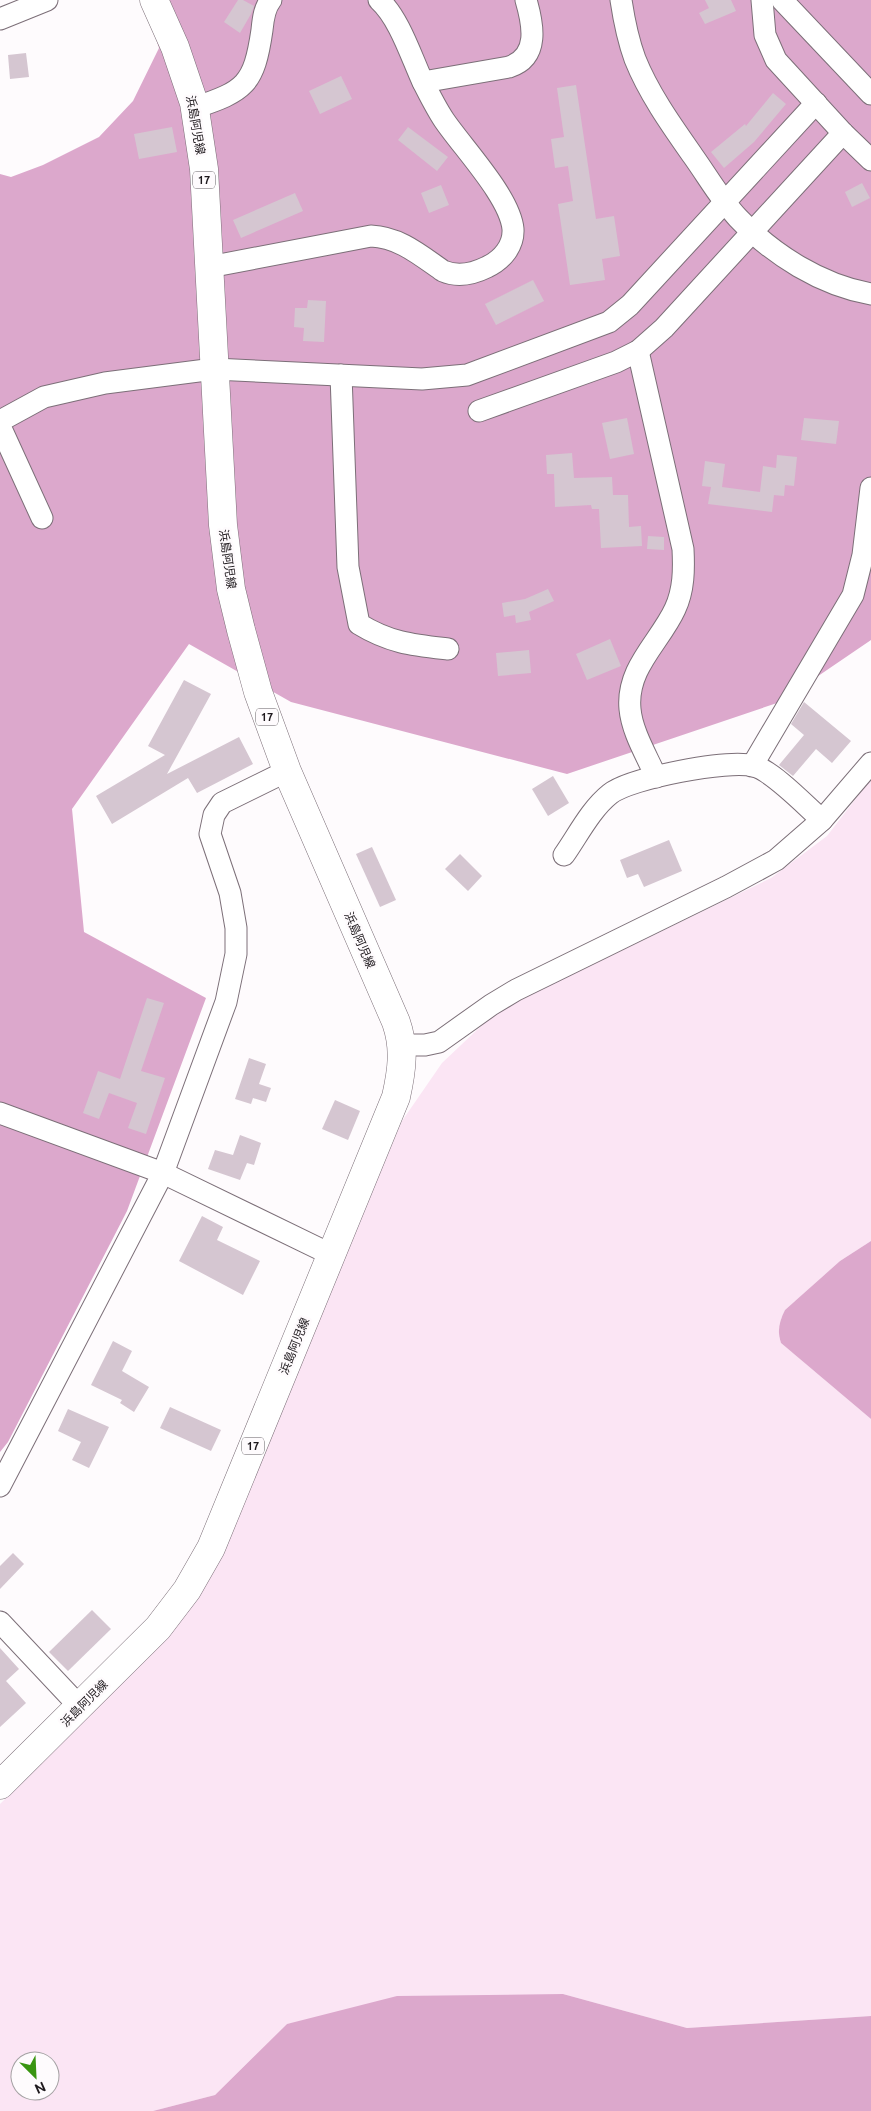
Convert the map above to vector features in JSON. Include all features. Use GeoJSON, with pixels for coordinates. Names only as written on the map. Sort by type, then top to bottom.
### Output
{"type":"FeatureCollection","features":[{"type":"Feature","properties":{"kind":"main road","name":"浜島阿児線"},"geometry":{"type":"LineString","coordinates":[[0,1785],[158,1628],[200,1570],[212,1548],[396,1097],[402,1070],[402,1044],[396,1022],[287,771],[258,692],[231,588],[223,525],[204,169],[194,108],[175,47],[154,0]]}},
{"type":"Feature","properties":{"kind":"street"},"geometry":{"type":"LineString","coordinates":[[0,19],[47,0]]}},
{"type":"Feature","properties":{"kind":"street"},"geometry":{"type":"LineString","coordinates":[[194,108],[225,98],[239,90],[247,82],[256,64],[264,17],[271,0]]}},
{"type":"Feature","properties":{"kind":"street"},"geometry":{"type":"LineString","coordinates":[[209,267],[371,236],[384,237],[402,244],[450,274],[472,273],[487,267],[502,257],[512,240],[513,230],[510,214],[500,196],[444,120],[423,82],[391,14],[379,0]]}},
{"type":"Feature","properties":{"kind":"street"},"geometry":{"type":"LineString","coordinates":[[423,82],[517,64],[528,52],[532,38],[533,29],[526,0]]}},
{"type":"Feature","properties":{"kind":"street"},"geometry":{"type":"LineString","coordinates":[[621,0],[626,28],[635,59],[651,92],[726,203],[752,231],[790,261],[825,280],[871,294]]}},
{"type":"Feature","properties":{"kind":"street"},"geometry":{"type":"LineString","coordinates":[[762,0],[765,35],[776,60],[843,133],[871,160]]}},
{"type":"Feature","properties":{"kind":"street"},"geometry":{"type":"LineString","coordinates":[[782,0],[871,94]]}},
{"type":"Feature","properties":{"kind":"street"},"geometry":{"type":"LineString","coordinates":[[0,421],[44,397],[105,383],[214,369],[422,379],[467,375],[609,322],[630,304],[726,203],[816,104]]}},
{"type":"Feature","properties":{"kind":"street"},"geometry":{"type":"LineString","coordinates":[[479,411],[601,367],[638,351],[664,328],[843,133]]}},
{"type":"Feature","properties":{"kind":"street"},"geometry":{"type":"LineString","coordinates":[[638,351],[683,548],[684,567],[680,597],[675,610],[638,667],[631,692],[631,720],[656,777]]}},
{"type":"Feature","properties":{"kind":"street"},"geometry":{"type":"LineString","coordinates":[[341,375],[348,567],[359,624],[387,639],[406,644],[448,649]]}},
{"type":"Feature","properties":{"kind":"street"},"geometry":{"type":"LineString","coordinates":[[0,426],[42,518]]}},
{"type":"Feature","properties":{"kind":"street"},"geometry":{"type":"LineString","coordinates":[[752,766],[846,609],[858,577],[868,533],[871,488]]}},
{"type":"Feature","properties":{"kind":"street"},"geometry":{"type":"LineString","coordinates":[[402,1044],[425,1045],[439,1042],[491,1005],[516,990],[726,888],[776,860],[822,820],[871,763]]}},
{"type":"Feature","properties":{"kind":"street"},"geometry":{"type":"LineString","coordinates":[[564,855],[599,804],[610,793],[624,785],[724,764],[752,766],[767,772],[822,820]]}},
{"type":"Feature","properties":{"kind":"street"},"geometry":{"type":"LineString","coordinates":[[0,1486],[163,1173],[219,1024],[232,980],[236,954],[234,912],[222,867],[210,834],[211,820],[222,803],[287,771]]}},
{"type":"Feature","properties":{"kind":"street"},"geometry":{"type":"LineString","coordinates":[[0,1113],[163,1173],[332,1255]]}},
{"type":"Feature","properties":{"kind":"street"},"geometry":{"type":"LineString","coordinates":[[0,1622],[80,1707]]}},
{"type":"Feature","properties":{"kind":"shaded area"},"geometry":{"type":"Polygon","coordinates":[[[141,0],[871,0],[871,640],[780,702],[567,774],[291,702],[189,644],[72,809],[84,932],[206,998],[127,1211],[8,1442],[0,1452],[0,174],[11,177],[43,165],[99,137],[133,101],[159,48],[149,17],[141,0]]]}},
{"type":"Feature","properties":{"kind":"shaded area"},"geometry":{"type":"Polygon","coordinates":[[[871,779],[871,1241],[840,1261],[785,1310],[779,1330],[781,1343],[871,1419],[871,2016],[687,2028],[563,1994],[287,2024],[215,2095],[153,2111],[0,2111],[0,1804],[150,1656],[209,1574],[402,1121],[442,1063],[497,1011],[771,878],[827,836],[871,779]]]}},
{"type":"Feature","properties":{"kind":"shaded area"},"geometry":{"type":"Polygon","coordinates":[[[871,1241],[871,1419],[781,1343],[779,1330],[785,1310],[840,1261],[871,1241]]]}},
{"type":"Feature","properties":{"kind":"shaded area"},"geometry":{"type":"Polygon","coordinates":[[[563,1994],[687,2028],[871,2016],[871,2111],[153,2111],[215,2095],[287,2024],[397,1996],[563,1994]]]}},
{"type":"Feature","properties":{"kind":"building"},"geometry":{"type":"Polygon","coordinates":[[[238,0],[243,0],[254,6],[240,33],[224,22],[238,0]]]}},
{"type":"Feature","properties":{"kind":"building"},"geometry":{"type":"Polygon","coordinates":[[[705,0],[731,0],[736,11],[705,24],[699,13],[709,8],[705,0]]]}},
{"type":"Feature","properties":{"kind":"building"},"geometry":{"type":"Polygon","coordinates":[[[26,53],[29,77],[10,79],[8,55],[26,53]]]}},
{"type":"Feature","properties":{"kind":"building"},"geometry":{"type":"Polygon","coordinates":[[[341,76],[352,99],[320,114],[309,91],[341,76]]]}},
{"type":"Feature","properties":{"kind":"building"},"geometry":{"type":"Polygon","coordinates":[[[576,85],[596,219],[614,216],[620,256],[602,259],[605,280],[570,285],[558,204],[573,201],[568,166],[555,168],[551,139],[564,137],[557,88],[576,85]]]}},
{"type":"Feature","properties":{"kind":"building"},"geometry":{"type":"Polygon","coordinates":[[[773,93],[786,104],[754,142],[724,168],[711,152],[745,124],[746,126],[773,93]]]}},
{"type":"Feature","properties":{"kind":"building"},"geometry":{"type":"Polygon","coordinates":[[[172,127],[177,152],[139,159],[134,134],[172,127]]]}},
{"type":"Feature","properties":{"kind":"building"},"geometry":{"type":"Polygon","coordinates":[[[408,127],[448,157],[437,171],[398,140],[408,127]]]}},
{"type":"Feature","properties":{"kind":"building"},"geometry":{"type":"Polygon","coordinates":[[[862,183],[870,198],[852,207],[845,192],[862,183]]]}},
{"type":"Feature","properties":{"kind":"building"},"geometry":{"type":"Polygon","coordinates":[[[441,185],[449,205],[429,213],[421,193],[441,185]]]}},
{"type":"Feature","properties":{"kind":"building"},"geometry":{"type":"Polygon","coordinates":[[[295,193],[303,211],[241,238],[233,220],[295,193]]]}},
{"type":"Feature","properties":{"kind":"building"},"geometry":{"type":"Polygon","coordinates":[[[533,280],[544,301],[496,325],[485,304],[533,280]]]}},
{"type":"Feature","properties":{"kind":"building"},"geometry":{"type":"Polygon","coordinates":[[[308,300],[326,301],[324,342],[303,341],[304,328],[294,327],[295,308],[307,308],[308,300]]]}},
{"type":"Feature","properties":{"kind":"building"},"geometry":{"type":"Polygon","coordinates":[[[627,418],[634,454],[610,459],[602,423],[627,418]]]}},
{"type":"Feature","properties":{"kind":"building"},"geometry":{"type":"Polygon","coordinates":[[[804,418],[839,421],[836,444],[801,440],[804,418]]]}},
{"type":"Feature","properties":{"kind":"building"},"geometry":{"type":"Polygon","coordinates":[[[572,453],[574,478],[612,477],[613,495],[628,495],[629,527],[641,526],[642,546],[601,548],[599,509],[592,509],[591,505],[555,507],[554,474],[547,474],[546,455],[572,453]]]}},
{"type":"Feature","properties":{"kind":"building"},"geometry":{"type":"Polygon","coordinates":[[[777,455],[797,457],[794,486],[785,485],[784,496],[774,495],[772,512],[708,504],[711,487],[702,486],[705,461],[725,464],[722,487],[760,492],[763,466],[776,468],[777,455]]]}},
{"type":"Feature","properties":{"kind":"building"},"geometry":{"type":"Polygon","coordinates":[[[648,536],[664,537],[664,550],[647,549],[648,536]]]}},
{"type":"Feature","properties":{"kind":"building"},"geometry":{"type":"Polygon","coordinates":[[[548,589],[554,601],[529,612],[531,620],[516,623],[515,615],[504,617],[502,603],[525,599],[548,589]]]}},
{"type":"Feature","properties":{"kind":"building"},"geometry":{"type":"Polygon","coordinates":[[[610,639],[621,666],[587,680],[576,654],[610,639]]]}},
{"type":"Feature","properties":{"kind":"building"},"geometry":{"type":"Polygon","coordinates":[[[529,650],[531,673],[498,676],[496,653],[529,650]]]}},
{"type":"Feature","properties":{"kind":"building"},"geometry":{"type":"Polygon","coordinates":[[[184,680],[211,694],[167,774],[239,737],[253,764],[197,793],[188,778],[112,824],[96,796],[165,755],[148,746],[184,680]]]}},
{"type":"Feature","properties":{"kind":"building"},"geometry":{"type":"Polygon","coordinates":[[[804,702],[851,741],[832,763],[816,749],[793,776],[779,765],[804,735],[791,724],[804,702]]]}},
{"type":"Feature","properties":{"kind":"building"},"geometry":{"type":"Polygon","coordinates":[[[553,776],[569,803],[548,816],[532,789],[553,776]]]}},
{"type":"Feature","properties":{"kind":"building"},"geometry":{"type":"Polygon","coordinates":[[[669,840],[682,871],[644,887],[638,874],[627,878],[620,860],[669,840]]]}},
{"type":"Feature","properties":{"kind":"building"},"geometry":{"type":"Polygon","coordinates":[[[372,847],[396,900],[380,907],[356,854],[372,847]]]}},
{"type":"Feature","properties":{"kind":"building"},"geometry":{"type":"Polygon","coordinates":[[[460,854],[482,876],[468,891],[445,869],[460,854]]]}},
{"type":"Feature","properties":{"kind":"building"},"geometry":{"type":"Polygon","coordinates":[[[147,998],[164,1003],[141,1071],[165,1078],[146,1134],[128,1128],[137,1103],[109,1093],[99,1119],[83,1113],[98,1071],[120,1079],[147,998]]]}},
{"type":"Feature","properties":{"kind":"building"},"geometry":{"type":"Polygon","coordinates":[[[249,1058],[266,1064],[259,1084],[271,1088],[266,1102],[253,1098],[251,1104],[235,1099],[249,1058]]]}},
{"type":"Feature","properties":{"kind":"building"},"geometry":{"type":"Polygon","coordinates":[[[335,1100],[360,1111],[348,1140],[322,1129],[335,1100]]]}},
{"type":"Feature","properties":{"kind":"building"},"geometry":{"type":"Polygon","coordinates":[[[240,1135],[261,1143],[254,1165],[247,1163],[240,1180],[208,1169],[215,1150],[233,1155],[240,1135]]]}},
{"type":"Feature","properties":{"kind":"building"},"geometry":{"type":"Polygon","coordinates":[[[202,1216],[223,1227],[217,1240],[260,1261],[243,1295],[179,1261],[202,1216]]]}},
{"type":"Feature","properties":{"kind":"building"},"geometry":{"type":"Polygon","coordinates":[[[113,1341],[132,1351],[122,1371],[149,1387],[134,1412],[120,1403],[122,1400],[91,1385],[113,1341]]]}},
{"type":"Feature","properties":{"kind":"building"},"geometry":{"type":"Polygon","coordinates":[[[170,1407],[221,1430],[211,1451],[160,1428],[170,1407]]]}},
{"type":"Feature","properties":{"kind":"building"},"geometry":{"type":"Polygon","coordinates":[[[68,1409],[109,1427],[89,1468],[72,1460],[81,1442],[58,1431],[68,1409]]]}},
{"type":"Feature","properties":{"kind":"building"},"geometry":{"type":"Polygon","coordinates":[[[13,1553],[24,1564],[0,1589],[0,1566],[13,1553]]]}},
{"type":"Feature","properties":{"kind":"building"},"geometry":{"type":"Polygon","coordinates":[[[92,1610],[111,1629],[68,1671],[49,1652],[92,1610]]]}},
{"type":"Feature","properties":{"kind":"building"},"geometry":{"type":"Polygon","coordinates":[[[0,1648],[19,1669],[6,1681],[26,1703],[0,1727],[0,1648]]]}}]}
